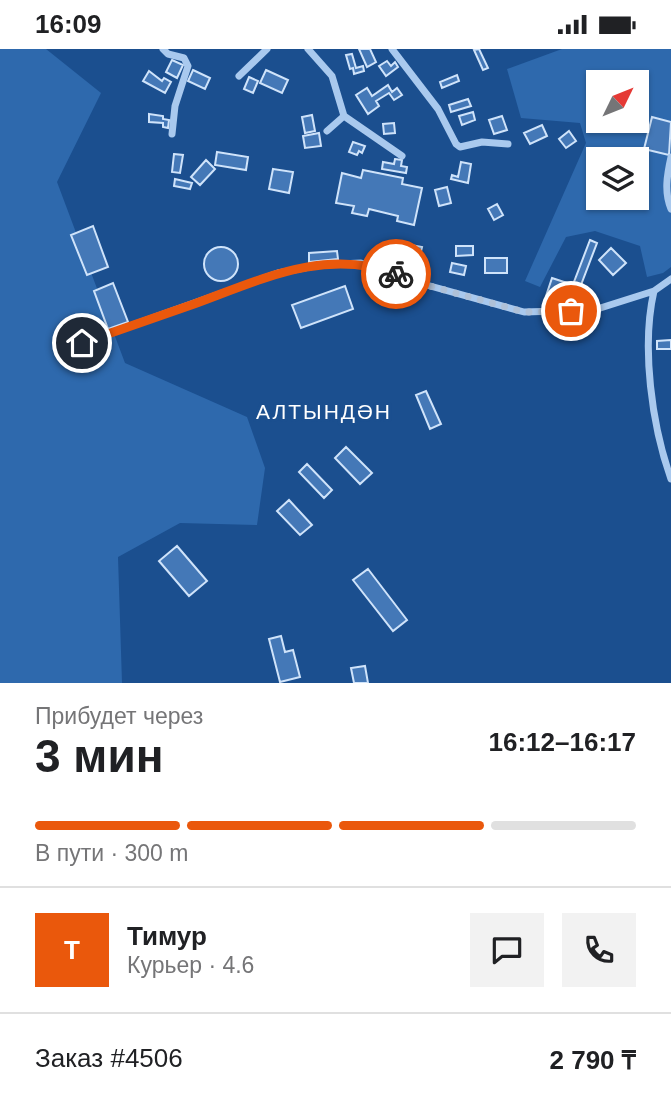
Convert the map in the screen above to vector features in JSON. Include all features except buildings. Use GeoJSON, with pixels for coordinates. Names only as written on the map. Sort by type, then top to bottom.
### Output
{"type":"FeatureCollection","features":[{"type":"Feature","properties":{"kind":"street"},"geometry":{"type":"LineString","coordinates":[[163,49],[168,54],[184,58],[188,66],[175,106],[172,134]]}},
{"type":"Feature","properties":{"kind":"street"},"geometry":{"type":"LineString","coordinates":[[239,76],[267,49]]}},
{"type":"Feature","properties":{"kind":"street"},"geometry":{"type":"LineString","coordinates":[[308,49],[332,76],[344,116],[402,156]]}},
{"type":"Feature","properties":{"kind":"street"},"geometry":{"type":"LineString","coordinates":[[391,49],[438,109],[456,144],[460,147],[482,142],[508,144]]}},
{"type":"Feature","properties":{"kind":"street"},"geometry":{"type":"LineString","coordinates":[[327,131],[344,116]]}},
{"type":"Feature","properties":{"kind":"street"},"geometry":{"type":"LineString","coordinates":[[671,157],[667,176],[667,200],[671,209]]}},
{"type":"Feature","properties":{"kind":"street"},"geometry":{"type":"LineString","coordinates":[[82,343],[278,273],[320,265],[361,263],[423,284],[524,312],[594,310],[654,291],[671,279]]}},
{"type":"Feature","properties":{"kind":"street"},"geometry":{"type":"LineString","coordinates":[[654,291],[650,309],[651,389],[659,445],[671,479]]}},
{"type":"Feature","properties":{"kind":"shaded area"},"geometry":{"type":"Polygon","coordinates":[[[0,49],[46,49],[101,93],[57,182],[125,363],[247,417],[265,468],[257,525],[180,523],[118,557],[122,683],[0,683],[0,49]]]}},
{"type":"Feature","properties":{"kind":"shaded area"},"geometry":{"type":"Polygon","coordinates":[[[562,49],[671,49],[671,267],[663,273],[647,277],[640,246],[595,231],[566,237],[540,287],[525,281],[586,143],[580,123],[521,118],[507,69],[562,49]]]}},
{"type":"Feature","properties":{"kind":"way so far"},"geometry":{"type":"LineString","coordinates":[[396,274],[524,312],[571,311]]}},
{"type":"Feature","properties":{"kind":"district","name":"АЛТЫНДӘН"},"geometry":{"type":"Point","coordinates":[324,411]}},
{"type":"Feature","properties":{"kind":"route"},"geometry":{"type":"LineString","coordinates":[[82,343],[278,273],[320,265],[361,263],[396,274]]}}]}
